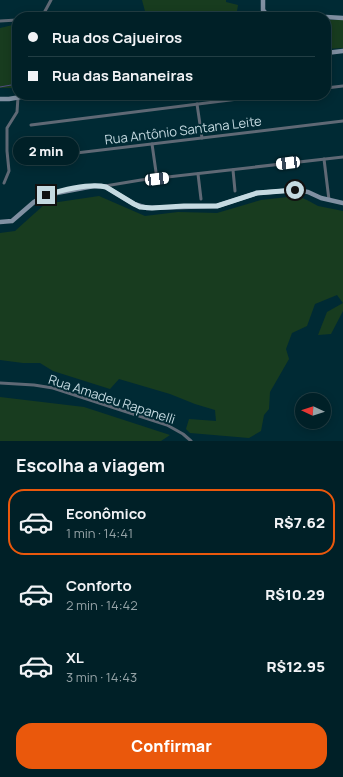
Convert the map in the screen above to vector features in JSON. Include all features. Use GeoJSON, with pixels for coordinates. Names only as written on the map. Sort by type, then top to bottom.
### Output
{"type":"FeatureCollection","features":[{"type":"Feature","properties":{"kind":"street"},"geometry":{"type":"LineString","coordinates":[[45,12],[51,0]]}},
{"type":"Feature","properties":{"kind":"street"},"geometry":{"type":"LineString","coordinates":[[263,0],[263,10],[265,12]]}},
{"type":"Feature","properties":{"kind":"street"},"geometry":{"type":"LineString","coordinates":[[331,17],[343,18]]}},
{"type":"Feature","properties":{"kind":"street"},"geometry":{"type":"LineString","coordinates":[[0,21],[12,20]]}},
{"type":"Feature","properties":{"kind":"street"},"geometry":{"type":"LineString","coordinates":[[331,52],[343,51]]}},
{"type":"Feature","properties":{"kind":"street"},"geometry":{"type":"LineString","coordinates":[[331,87],[343,86]]}},
{"type":"Feature","properties":{"kind":"street"},"geometry":{"type":"LineString","coordinates":[[0,99],[12,98]]}},
{"type":"Feature","properties":{"kind":"street"},"geometry":{"type":"LineString","coordinates":[[4,183],[9,171],[7,128],[17,112],[18,100]]}},
{"type":"Feature","properties":{"kind":"street"},"geometry":{"type":"LineString","coordinates":[[32,125],[229,100]]}},
{"type":"Feature","properties":{"kind":"street"},"geometry":{"type":"LineString","coordinates":[[197,104],[202,138]]}},
{"type":"Feature","properties":{"kind":"street","name":"Rua Antônio Santana Leite"},"geometry":{"type":"LineString","coordinates":[[26,160],[343,121]]}},
{"type":"Feature","properties":{"kind":"street"},"geometry":{"type":"LineString","coordinates":[[152,144],[157,179]]}},
{"type":"Feature","properties":{"kind":"street"},"geometry":{"type":"LineString","coordinates":[[0,222],[12,221],[34,202],[46,195],[89,186],[102,186],[343,157]]}},
{"type":"Feature","properties":{"kind":"street"},"geometry":{"type":"LineString","coordinates":[[324,159],[329,200]]}},
{"type":"Feature","properties":{"kind":"street"},"geometry":{"type":"LineString","coordinates":[[233,170],[235,191]]}},
{"type":"Feature","properties":{"kind":"street"},"geometry":{"type":"LineString","coordinates":[[198,174],[202,198]]}},
{"type":"Feature","properties":{"kind":"street"},"geometry":{"type":"LineString","coordinates":[[102,186],[140,207],[152,208],[217,206],[257,193],[289,190],[308,192],[329,200],[343,203]]}},
{"type":"Feature","properties":{"kind":"street","name":"Rua Amadeu Rapanelli"},"geometry":{"type":"LineString","coordinates":[[0,383],[24,384],[53,388],[167,425],[183,434],[191,441]]}},
{"type":"Feature","properties":{"kind":"green space"},"geometry":{"type":"Polygon","coordinates":[[[142,0],[226,0],[226,2],[238,5],[237,12],[145,12],[142,0]]]}},
{"type":"Feature","properties":{"kind":"green space"},"geometry":{"type":"Polygon","coordinates":[[[331,20],[343,20],[343,48],[331,49],[331,20]]]}},
{"type":"Feature","properties":{"kind":"green space"},"geometry":{"type":"Polygon","coordinates":[[[12,25],[12,88],[0,88],[0,28],[12,25]]]}},
{"type":"Feature","properties":{"kind":"green space"},"geometry":{"type":"Polygon","coordinates":[[[99,196],[145,216],[178,212],[217,213],[261,200],[297,196],[318,206],[343,211],[343,303],[337,295],[315,304],[307,326],[292,333],[286,349],[289,359],[270,392],[269,409],[264,415],[261,431],[249,438],[190,433],[186,429],[189,419],[216,421],[215,410],[170,394],[119,379],[110,389],[53,371],[40,363],[23,363],[0,360],[0,233],[15,231],[45,204],[99,196]]]}},
{"type":"Feature","properties":{"kind":"green space"},"geometry":{"type":"Polygon","coordinates":[[[343,303],[343,311],[331,334],[318,335],[327,312],[343,303]]]}},
{"type":"Feature","properties":{"kind":"green space"},"geometry":{"type":"Polygon","coordinates":[[[0,397],[84,407],[170,435],[161,441],[0,441],[0,397]]]}},
{"type":"Feature","properties":{"kind":"waterway"},"geometry":{"type":"LineString","coordinates":[[0,87],[12,85]]}},
{"type":"Feature","properties":{"kind":"route"},"geometry":{"type":"LineString","coordinates":[[46,195],[89,186],[102,186],[140,207],[209,207],[225,204],[251,194],[295,190]]}}]}
